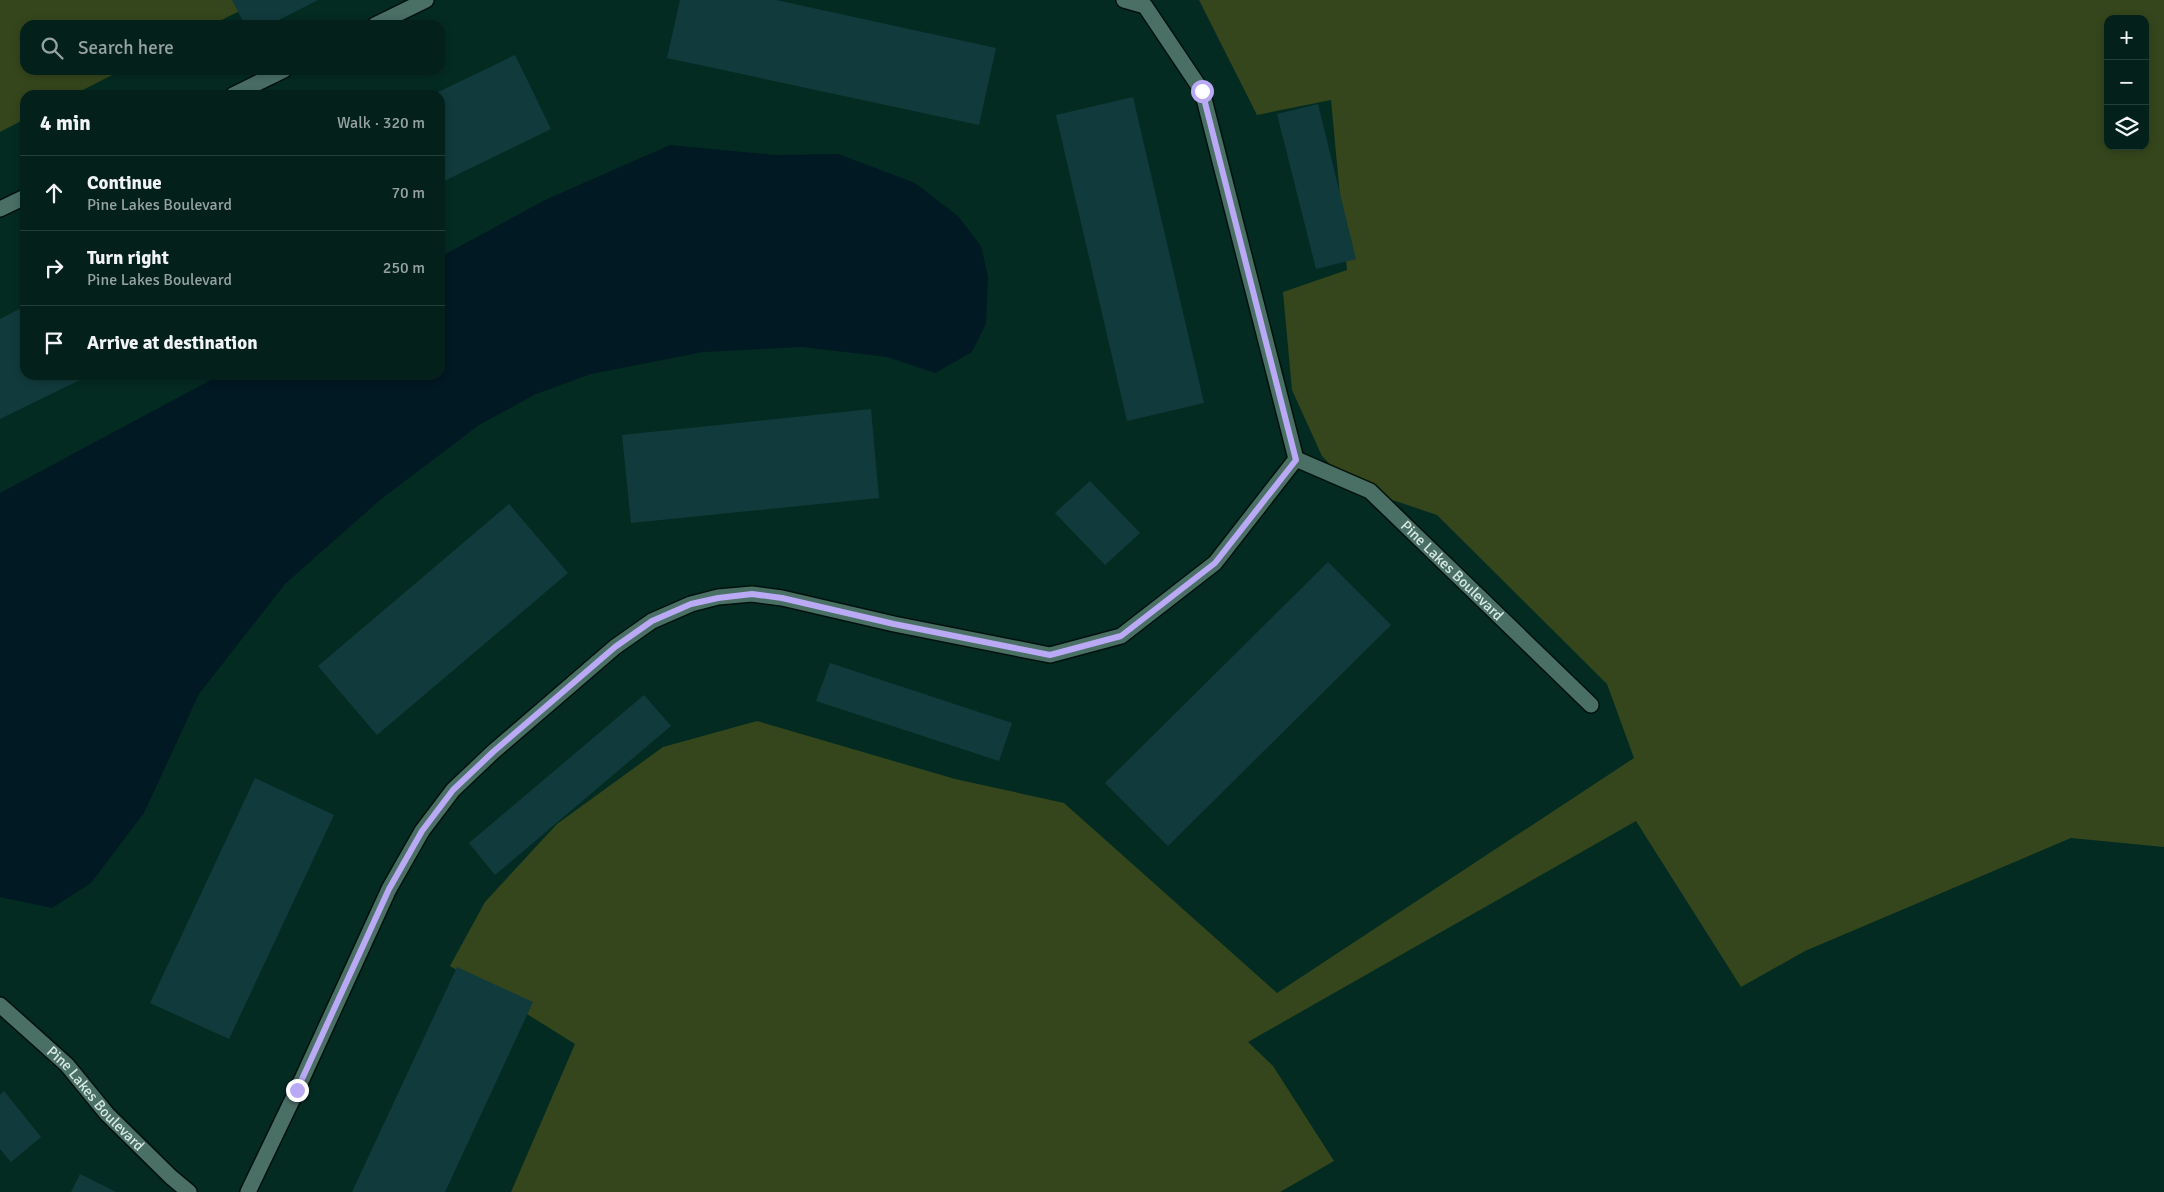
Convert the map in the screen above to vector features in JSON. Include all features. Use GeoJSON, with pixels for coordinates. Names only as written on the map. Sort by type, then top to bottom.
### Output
{"type":"FeatureCollection","features":[{"type":"Feature","properties":{"kind":"lane"},"geometry":{"type":"LineString","coordinates":[[385,20],[426,0]]}},
{"type":"Feature","properties":{"kind":"lane"},"geometry":{"type":"LineString","coordinates":[[248,1192],[389,889],[422,831],[453,790],[493,752],[615,647],[645,626],[691,604],[718,598],[752,594],[782,598],[894,624],[1050,655],[1121,636],[1215,563],[1296,460],[1202,91],[1146,6],[1124,0]]}},
{"type":"Feature","properties":{"kind":"lane"},"geometry":{"type":"LineString","coordinates":[[243,90],[274,75]]}},
{"type":"Feature","properties":{"kind":"lane"},"geometry":{"type":"LineString","coordinates":[[0,209],[20,199]]}},
{"type":"Feature","properties":{"kind":"lane","name":"Pine Lakes Boulevard"},"geometry":{"type":"LineString","coordinates":[[1296,460],[1370,491],[1591,705]]}},
{"type":"Feature","properties":{"kind":"lane","name":"Pine Lakes Boulevard"},"geometry":{"type":"LineString","coordinates":[[0,1005],[67,1065],[107,1114],[171,1178],[189,1192]]}},
{"type":"Feature","properties":{"kind":"green space"},"geometry":{"type":"Polygon","coordinates":[[[0,0],[261,0],[222,20],[20,20],[20,75],[112,75],[83,90],[20,90],[20,122],[0,132],[0,0]]]}},
{"type":"Feature","properties":{"kind":"green space"},"geometry":{"type":"Polygon","coordinates":[[[1199,0],[2164,0],[2164,847],[2071,838],[1805,951],[1741,987],[1636,821],[1248,1042],[1273,1066],[1334,1161],[1280,1192],[511,1192],[575,1044],[450,966],[485,902],[557,824],[663,747],[757,721],[955,779],[1064,803],[1277,993],[1634,758],[1607,684],[1437,515],[1351,486],[1322,456],[1292,390],[1283,292],[1347,270],[1331,100],[1257,115],[1199,0]]]}},
{"type":"Feature","properties":{"kind":"water"},"geometry":{"type":"Polygon","coordinates":[[[670,145],[774,155],[838,154],[915,183],[958,216],[981,246],[988,277],[986,324],[972,352],[935,373],[887,357],[802,347],[703,352],[591,374],[536,394],[479,425],[380,500],[285,584],[199,694],[144,813],[91,883],[52,908],[0,897],[0,493],[211,380],[445,380],[445,254],[545,200],[670,145]]]}},
{"type":"Feature","properties":{"kind":"building"},"geometry":{"type":"Polygon","coordinates":[[[232,0],[318,0],[279,20],[242,20],[232,0]]]}},
{"type":"Feature","properties":{"kind":"building"},"geometry":{"type":"Polygon","coordinates":[[[680,0],[776,0],[996,48],[979,125],[667,58],[680,0]]]}},
{"type":"Feature","properties":{"kind":"building"},"geometry":{"type":"Polygon","coordinates":[[[515,55],[551,129],[445,181],[445,90],[442,90],[515,55]]]}},
{"type":"Feature","properties":{"kind":"building"},"geometry":{"type":"Polygon","coordinates":[[[1133,97],[1204,403],[1127,421],[1056,115],[1133,97]]]}},
{"type":"Feature","properties":{"kind":"building"},"geometry":{"type":"Polygon","coordinates":[[[1318,104],[1356,259],[1316,269],[1277,114],[1318,104]]]}},
{"type":"Feature","properties":{"kind":"building"},"geometry":{"type":"Polygon","coordinates":[[[20,309],[20,380],[80,380],[0,419],[0,319],[20,309]]]}},
{"type":"Feature","properties":{"kind":"building"},"geometry":{"type":"Polygon","coordinates":[[[871,409],[879,498],[631,523],[622,435],[871,409]]]}},
{"type":"Feature","properties":{"kind":"building"},"geometry":{"type":"Polygon","coordinates":[[[1090,481],[1140,533],[1105,565],[1055,513],[1090,481]]]}},
{"type":"Feature","properties":{"kind":"building"},"geometry":{"type":"Polygon","coordinates":[[[509,504],[568,573],[377,735],[318,666],[509,504]]]}},
{"type":"Feature","properties":{"kind":"building"},"geometry":{"type":"Polygon","coordinates":[[[1328,562],[1391,625],[1168,846],[1105,783],[1328,562]]]}},
{"type":"Feature","properties":{"kind":"building"},"geometry":{"type":"Polygon","coordinates":[[[830,663],[1012,723],[999,761],[816,701],[830,663]]]}},
{"type":"Feature","properties":{"kind":"building"},"geometry":{"type":"Polygon","coordinates":[[[644,695],[671,726],[495,875],[469,843],[644,695]]]}},
{"type":"Feature","properties":{"kind":"building"},"geometry":{"type":"Polygon","coordinates":[[[255,778],[334,815],[229,1039],[150,1003],[255,778]]]}},
{"type":"Feature","properties":{"kind":"building"},"geometry":{"type":"Polygon","coordinates":[[[457,967],[533,1002],[445,1192],[352,1192],[457,967]]]}},
{"type":"Feature","properties":{"kind":"building"},"geometry":{"type":"Polygon","coordinates":[[[4,1091],[41,1137],[11,1162],[0,1149],[0,1095],[4,1091]]]}},
{"type":"Feature","properties":{"kind":"building"},"geometry":{"type":"Polygon","coordinates":[[[80,1174],[116,1192],[71,1192],[80,1174]]]}},
{"type":"Feature","properties":{"kind":"route"},"geometry":{"type":"LineString","coordinates":[[297,1090],[389,889],[422,831],[453,790],[493,752],[615,647],[652,621],[691,604],[718,598],[752,594],[782,598],[894,624],[1050,655],[1121,636],[1215,563],[1296,460],[1202,91]]}}]}
